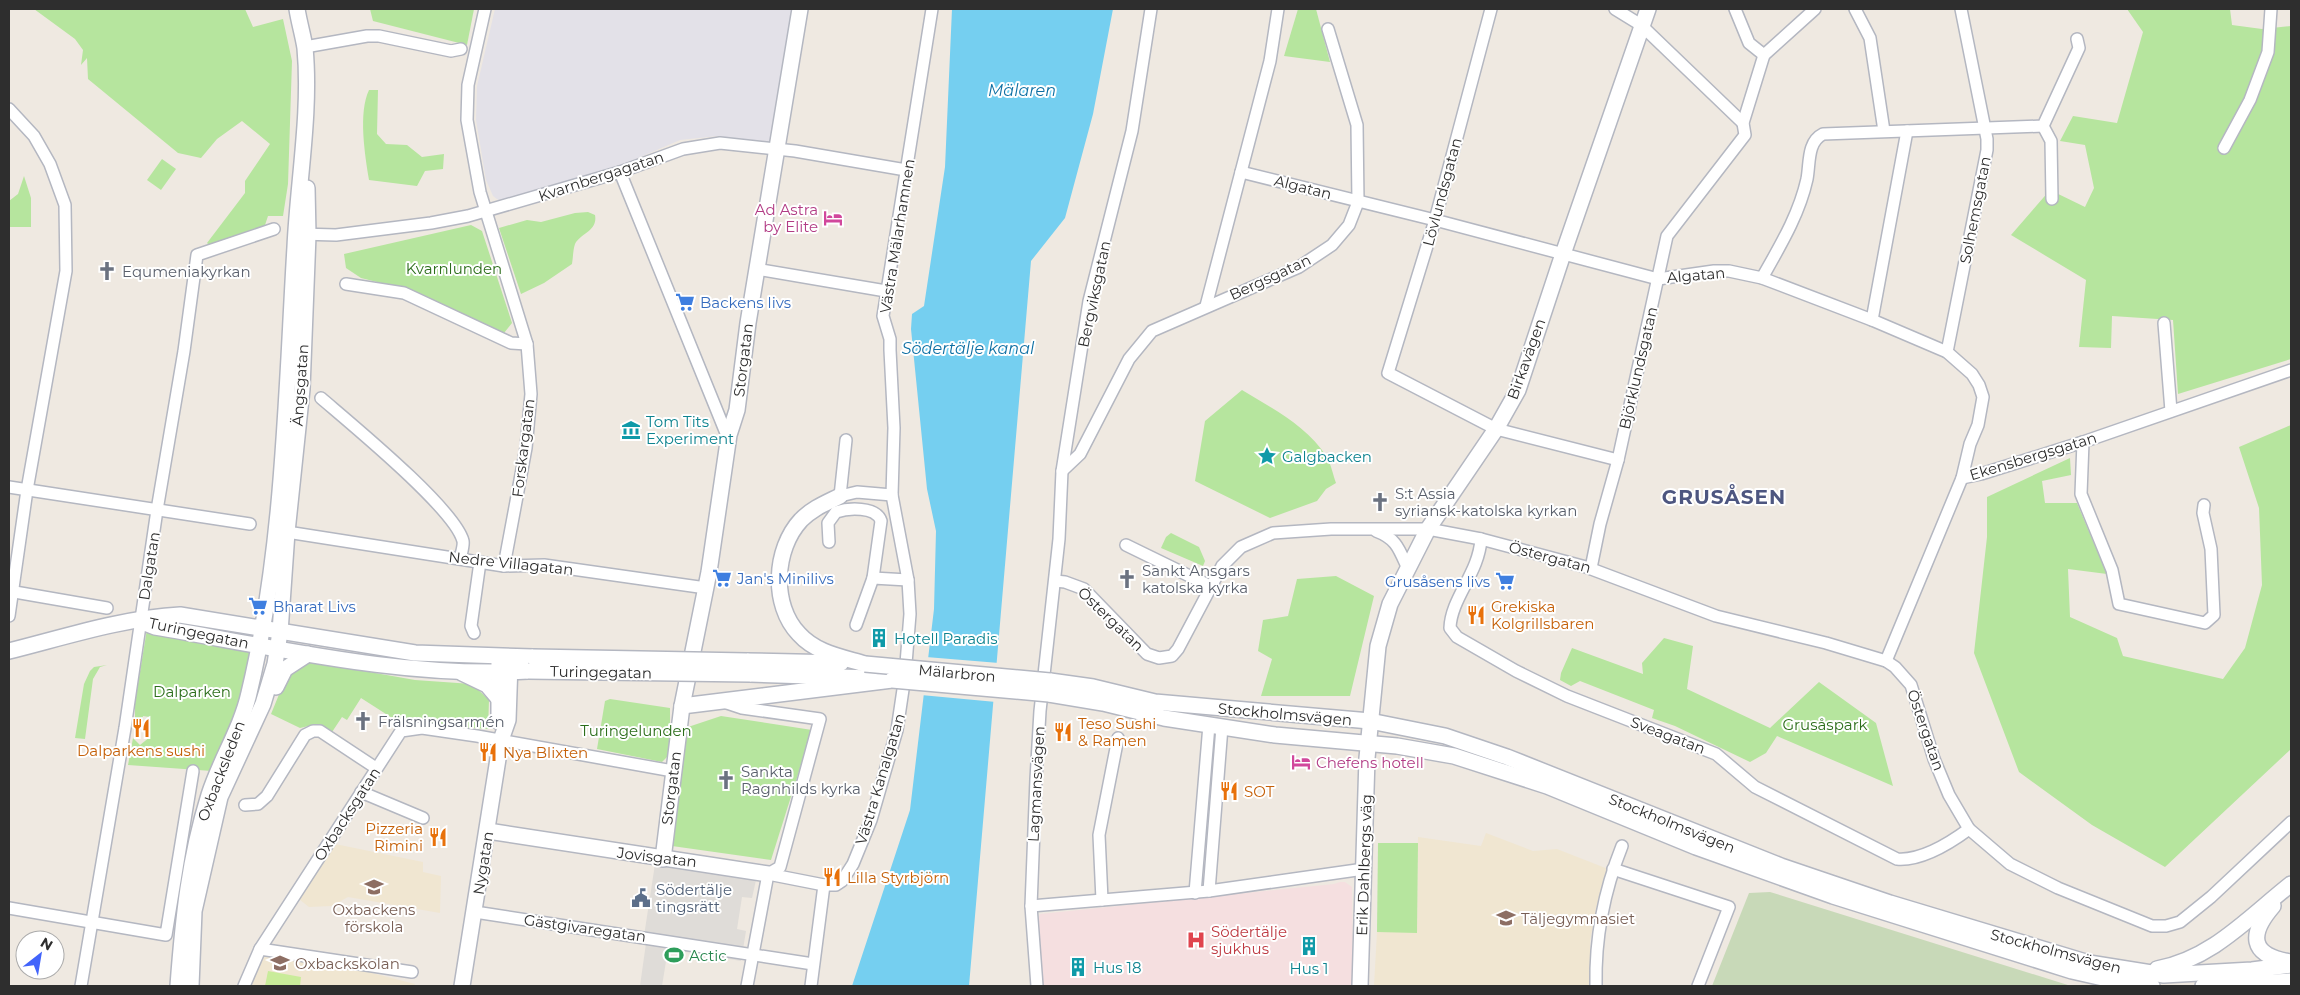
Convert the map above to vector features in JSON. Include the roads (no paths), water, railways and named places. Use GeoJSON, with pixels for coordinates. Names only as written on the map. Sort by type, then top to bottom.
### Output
{"type":"FeatureCollection","features":[{"type":"Feature","properties":{"kind":"main road","name":"Ängsgatan"},"geometry":{"type":"LineString","coordinates":[[278,649],[287,532],[302,389],[305,47],[296,9]]}},
{"type":"Feature","properties":{"kind":"main road","name":"Storgatan"},"geometry":{"type":"LineString","coordinates":[[663,859],[682,706],[706,588],[728,438],[737,410],[756,269],[800,9]]}},
{"type":"Feature","properties":{"kind":"main road","name":"Birkavägen"},"geometry":{"type":"LineString","coordinates":[[1370,721],[1378,646],[1390,604],[1428,529],[1496,430],[1518,390],[1562,254],[1648,9]]}},
{"type":"Feature","properties":{"kind":"main road","name":"Ängsgatan"},"geometry":{"type":"LineString","coordinates":[[260,646],[277,530],[302,235]]}},
{"type":"Feature","properties":{"kind":"main road"},"geometry":{"type":"LineString","coordinates":[[840,496],[818,506],[801,521],[791,536],[783,557],[779,581],[781,600],[789,620],[799,634],[812,645],[864,676]]}},
{"type":"Feature","properties":{"kind":"main road","name":"Turingegatan"},"geometry":{"type":"LineString","coordinates":[[140,621],[158,616],[180,614],[415,653],[529,666],[748,667],[864,676]]}},
{"type":"Feature","properties":{"kind":"main road","name":"Turingegatan"},"geometry":{"type":"LineString","coordinates":[[140,621],[155,627],[260,646],[401,667],[453,670],[504,663]]}},
{"type":"Feature","properties":{"kind":"main road"},"geometry":{"type":"LineString","coordinates":[[9,651],[126,622],[140,621]]}},
{"type":"Feature","properties":{"kind":"main road","name":"Oxbacksleden"},"geometry":{"type":"LineString","coordinates":[[178,986],[183,919],[193,848],[210,792],[241,719],[249,695],[260,646]]}},
{"type":"Feature","properties":{"kind":"main road","name":"Oxbacksleden"},"geometry":{"type":"LineString","coordinates":[[191,986],[194,911],[220,797],[256,719],[270,683],[278,649]]}},
{"type":"Feature","properties":{"kind":"main road"},"geometry":{"type":"LineString","coordinates":[[256,719],[264,714],[285,668],[308,654]]}},
{"type":"Feature","properties":{"kind":"main road","name":"Nygatan"},"geometry":{"type":"LineString","coordinates":[[501,740],[498,698],[504,663]]}},
{"type":"Feature","properties":{"kind":"main road","name":"Nygatan"},"geometry":{"type":"LineString","coordinates":[[462,986],[501,740],[508,720],[504,663]]}},
{"type":"Feature","properties":{"kind":"main road"},"geometry":{"type":"LineString","coordinates":[[508,720],[515,707],[529,666]]}},
{"type":"Feature","properties":{"kind":"main road"},"geometry":{"type":"LineString","coordinates":[[453,670],[486,685],[498,698]]}},
{"type":"Feature","properties":{"kind":"main road"},"geometry":{"type":"LineString","coordinates":[[682,706],[722,701],[864,676]]}},
{"type":"Feature","properties":{"kind":"main road","name":"Mälarbron"},"geometry":{"type":"LineString","coordinates":[[864,676],[892,680],[1049,688]]}},
{"type":"Feature","properties":{"kind":"main road","name":"Mälarbron"},"geometry":{"type":"LineString","coordinates":[[864,676],[1049,688]]}},
{"type":"Feature","properties":{"kind":"main road","name":"Stockholmsvägen"},"geometry":{"type":"LineString","coordinates":[[1049,688],[1093,687],[1141,700],[1189,707],[1370,721],[1422,730],[1469,743],[1704,837],[1839,886],[2065,956],[2140,972],[2186,975],[2291,964]]}},
{"type":"Feature","properties":{"kind":"main road","name":"Stockholmsvägen"},"geometry":{"type":"LineString","coordinates":[[1049,688],[1088,700],[1164,718],[1275,735],[1427,750],[1479,763],[1548,786],[1696,847],[1833,896],[2072,971],[2116,981],[2152,986]]}},
{"type":"Feature","properties":{"kind":"main road","name":"Erik Dahlbergs väg"},"geometry":{"type":"LineString","coordinates":[[1360,986],[1370,721]]}},
{"type":"Feature","properties":{"kind":"main road","name":"Jovisgatan"},"geometry":{"type":"LineString","coordinates":[[488,831],[768,874]]}},
{"type":"Feature","properties":{"kind":"main road"},"geometry":{"type":"LineString","coordinates":[[2140,972],[2179,963],[2212,948],[2291,885]]}},
{"type":"Feature","properties":{"kind":"main road"},"geometry":{"type":"LineString","coordinates":[[2291,885],[2262,920],[2256,934],[2259,946],[2263,951],[2276,959],[2291,964]]}},
{"type":"Feature","properties":{"kind":"main road"},"geometry":{"type":"LineString","coordinates":[[2203,986],[2291,981]]}},
{"type":"Feature","properties":{"kind":"street","name":"Forskargatan"},"geometry":{"type":"LineString","coordinates":[[486,9],[468,85],[467,120],[480,192],[527,344],[531,394],[526,448],[504,566]]}},
{"type":"Feature","properties":{"kind":"street","name":"Västra Mälarhamnen"},"geometry":{"type":"LineString","coordinates":[[892,495],[894,428],[890,350],[882,316],[933,17],[932,9]]}},
{"type":"Feature","properties":{"kind":"street","name":"Bergviksgatan"},"geometry":{"type":"LineString","coordinates":[[1055,582],[1062,471],[1089,301],[1132,131],[1151,9]]}},
{"type":"Feature","properties":{"kind":"street"},"geometry":{"type":"LineString","coordinates":[[1206,306],[1270,61],[1278,9]]}},
{"type":"Feature","properties":{"kind":"street","name":"Lövlundsgatan"},"geometry":{"type":"LineString","coordinates":[[1491,9],[1435,220],[1388,373],[1496,430]]}},
{"type":"Feature","properties":{"kind":"street"},"geometry":{"type":"LineString","coordinates":[[1615,9],[1641,25],[1743,123]]}},
{"type":"Feature","properties":{"kind":"street"},"geometry":{"type":"LineString","coordinates":[[1735,9],[1750,42],[1764,55],[1815,9]]}},
{"type":"Feature","properties":{"kind":"street"},"geometry":{"type":"LineString","coordinates":[[1855,9],[1870,38],[1884,131]]}},
{"type":"Feature","properties":{"kind":"street","name":"Solhemsgatan"},"geometry":{"type":"LineString","coordinates":[[1947,352],[1987,150],[1961,9]]}},
{"type":"Feature","properties":{"kind":"street"},"geometry":{"type":"LineString","coordinates":[[2224,148],[2250,100],[2268,52],[2271,9]]}},
{"type":"Feature","properties":{"kind":"street","name":"Bergsgatan"},"geometry":{"type":"LineString","coordinates":[[1062,471],[1080,454],[1129,359],[1152,331],[1206,306],[1300,267],[1332,245],[1349,225],[1358,202],[1357,125],[1328,29]]}},
{"type":"Feature","properties":{"kind":"street"},"geometry":{"type":"LineString","coordinates":[[305,47],[367,36],[451,51],[461,49]]}},
{"type":"Feature","properties":{"kind":"street"},"geometry":{"type":"LineString","coordinates":[[2043,126],[2079,48],[2077,39]]}},
{"type":"Feature","properties":{"kind":"street","name":"Björklundsgatan"},"geometry":{"type":"LineString","coordinates":[[1591,568],[1600,524],[1618,460],[1667,236],[1745,135],[1743,123],[1764,55]]}},
{"type":"Feature","properties":{"kind":"street"},"geometry":{"type":"LineString","coordinates":[[9,109],[34,136],[50,164],[65,206],[66,271],[27,490],[9,616]]}},
{"type":"Feature","properties":{"kind":"street"},"geometry":{"type":"LineString","coordinates":[[1762,278],[1796,216],[1807,179],[1813,141],[1817,137],[1823,134],[1884,131],[2043,126]]}},
{"type":"Feature","properties":{"kind":"street"},"geometry":{"type":"LineString","coordinates":[[2043,126],[2051,141],[2052,199]]}},
{"type":"Feature","properties":{"kind":"street"},"geometry":{"type":"LineString","coordinates":[[1872,320],[1907,131]]}},
{"type":"Feature","properties":{"kind":"street","name":"Kvarnbergagatan"},"geometry":{"type":"LineString","coordinates":[[302,235],[336,235],[430,223],[487,210],[620,172],[683,149],[720,143],[777,148],[906,170]]}},
{"type":"Feature","properties":{"kind":"street"},"geometry":{"type":"LineString","coordinates":[[620,172],[728,438]]}},
{"type":"Feature","properties":{"kind":"street","name":"Algatan"},"geometry":{"type":"LineString","coordinates":[[1241,172],[1435,220],[1658,279],[1714,271],[1729,271],[1762,278],[1872,320],[1947,352],[1972,374],[1979,385],[1983,397],[1978,425],[1962,478]]}},
{"type":"Feature","properties":{"kind":"street","name":"Dalgatan"},"geometry":{"type":"LineString","coordinates":[[81,986],[178,386],[197,255],[274,229]]}},
{"type":"Feature","properties":{"kind":"street"},"geometry":{"type":"LineString","coordinates":[[756,269],[886,291]]}},
{"type":"Feature","properties":{"kind":"street"},"geometry":{"type":"LineString","coordinates":[[346,284],[404,293],[511,343],[527,344]]}},
{"type":"Feature","properties":{"kind":"street"},"geometry":{"type":"LineString","coordinates":[[2164,323],[2171,411]]}},
{"type":"Feature","properties":{"kind":"street","name":"Ekensbergsgatan"},"geometry":{"type":"LineString","coordinates":[[1886,661],[1962,478],[1981,474],[2083,442],[2291,370]]}},
{"type":"Feature","properties":{"kind":"street"},"geometry":{"type":"LineString","coordinates":[[321,398],[431,497],[450,518],[464,542],[460,559]]}},
{"type":"Feature","properties":{"kind":"street"},"geometry":{"type":"LineString","coordinates":[[1496,430],[1618,460]]}},
{"type":"Feature","properties":{"kind":"street"},"geometry":{"type":"LineString","coordinates":[[846,440],[840,496],[857,492],[892,495]]}},
{"type":"Feature","properties":{"kind":"street"},"geometry":{"type":"LineString","coordinates":[[2083,442],[2081,494],[2112,570],[2119,604],[2205,623],[2214,615],[2211,549],[2203,513],[2204,505]]}},
{"type":"Feature","properties":{"kind":"street"},"geometry":{"type":"LineString","coordinates":[[9,487],[250,524]]}},
{"type":"Feature","properties":{"kind":"street","name":"Västra Kanalgatan"},"geometry":{"type":"LineString","coordinates":[[824,885],[836,885],[842,881],[853,864],[871,820],[897,730],[905,676],[910,614],[908,580],[892,495]]}},
{"type":"Feature","properties":{"kind":"street"},"geometry":{"type":"LineString","coordinates":[[829,542],[828,523],[836,512],[843,510],[874,512],[881,520],[873,578],[856,625]]}},
{"type":"Feature","properties":{"kind":"street","name":"Östergatan"},"geometry":{"type":"LineString","coordinates":[[1055,582],[1065,582],[1084,589],[1141,649],[1159,658],[1172,656],[1178,649],[1222,566],[1237,550],[1273,533],[1331,529],[1428,529],[1481,539],[1591,568],[1716,616],[1818,641],[1886,661],[1901,672],[1911,685],[1934,759],[1949,794],[1969,829],[2010,864],[2050,884],[2152,926],[2166,926],[2180,922],[2211,897],[2291,822]]}},
{"type":"Feature","properties":{"kind":"street","name":"Östergatan"},"geometry":{"type":"LineString","coordinates":[[1372,530],[1387,536],[1397,544],[1408,569]]}},
{"type":"Feature","properties":{"kind":"street","name":"Nedre Villagatan"},"geometry":{"type":"LineString","coordinates":[[287,532],[504,566],[544,565],[706,588]]}},
{"type":"Feature","properties":{"kind":"street","name":"Sveagatan"},"geometry":{"type":"LineString","coordinates":[[1481,539],[1481,551],[1473,572],[1450,618],[1450,628],[1457,637],[1516,671],[1567,696],[1716,754],[1755,787],[1897,859],[1907,860],[1925,854],[1969,829]]}},
{"type":"Feature","properties":{"kind":"street"},"geometry":{"type":"LineString","coordinates":[[1126,545],[1210,586]]}},
{"type":"Feature","properties":{"kind":"street"},"geometry":{"type":"LineString","coordinates":[[474,632],[471,626],[480,562]]}},
{"type":"Feature","properties":{"kind":"street"},"geometry":{"type":"LineString","coordinates":[[873,578],[908,580]]}},
{"type":"Feature","properties":{"kind":"street","name":"Lagmansvägen"},"geometry":{"type":"LineString","coordinates":[[1037,986],[1031,906],[1040,711],[1055,582]]}},
{"type":"Feature","properties":{"kind":"street"},"geometry":{"type":"LineString","coordinates":[[11,592],[107,608]]}},
{"type":"Feature","properties":{"kind":"street"},"geometry":{"type":"LineString","coordinates":[[722,701],[742,708],[820,720],[780,867],[768,874],[747,986]]}},
{"type":"Feature","properties":{"kind":"street"},"geometry":{"type":"LineString","coordinates":[[1195,892],[1204,778],[1216,726]]}},
{"type":"Feature","properties":{"kind":"street"},"geometry":{"type":"LineString","coordinates":[[1209,891],[1218,779],[1216,726]]}},
{"type":"Feature","properties":{"kind":"street","name":"Oxbacksgatan"},"geometry":{"type":"LineString","coordinates":[[244,986],[260,949],[401,731],[412,728],[501,740],[673,771]]}},
{"type":"Feature","properties":{"kind":"street"},"geometry":{"type":"LineString","coordinates":[[245,805],[258,804],[267,796],[305,735],[313,731],[320,731],[376,768]]}},
{"type":"Feature","properties":{"kind":"street"},"geometry":{"type":"LineString","coordinates":[[1102,900],[1099,835],[1118,738]]}},
{"type":"Feature","properties":{"kind":"street"},"geometry":{"type":"LineString","coordinates":[[9,908],[166,935],[193,771]]}},
{"type":"Feature","properties":{"kind":"street"},"geometry":{"type":"LineString","coordinates":[[1204,778],[1218,779]]}},
{"type":"Feature","properties":{"kind":"street"},"geometry":{"type":"LineString","coordinates":[[361,792],[423,818]]}},
{"type":"Feature","properties":{"kind":"street"},"geometry":{"type":"LineString","coordinates":[[1596,986],[1601,918],[1613,869],[1622,846]]}},
{"type":"Feature","properties":{"kind":"street"},"geometry":{"type":"LineString","coordinates":[[1031,906],[1209,891],[1364,869]]}},
{"type":"Feature","properties":{"kind":"street"},"geometry":{"type":"LineString","coordinates":[[1613,869],[1729,907],[1698,986]]}},
{"type":"Feature","properties":{"kind":"street","name":"Jovisgatan"},"geometry":{"type":"LineString","coordinates":[[768,874],[824,885]]}},
{"type":"Feature","properties":{"kind":"street"},"geometry":{"type":"LineString","coordinates":[[810,986],[824,885]]}},
{"type":"Feature","properties":{"kind":"street","name":"Gästgivaregatan"},"geometry":{"type":"LineString","coordinates":[[475,912],[813,964]]}},
{"type":"Feature","properties":{"kind":"street"},"geometry":{"type":"LineString","coordinates":[[260,949],[412,972]]}},
{"type":"Feature","properties":{"kind":"water","name":"Södertälje kanal"},"geometry":{"type":"Polygon","coordinates":[[[952,9],[1113,9],[1093,114],[1065,218],[1031,261],[969,986],[852,986],[910,810],[934,609],[936,531],[927,489],[911,329],[912,314],[924,306],[945,167],[952,9]]]}},
{"type":"Feature","properties":{"kind":"place","name":"Ad Astra by Elite"},"geometry":{"type":"Point","coordinates":[833,218]}},
{"type":"Feature","properties":{"kind":"place","name":"Equmeniakyrkan"},"geometry":{"type":"Point","coordinates":[107,271]}},
{"type":"Feature","properties":{"kind":"place","name":"Backens livs"},"geometry":{"type":"Point","coordinates":[685,302]}},
{"type":"Feature","properties":{"kind":"place","name":"Tom Tits Experiment"},"geometry":{"type":"Point","coordinates":[631,430]}},
{"type":"Feature","properties":{"kind":"place","name":"Galgbacken"},"geometry":{"type":"Point","coordinates":[1267,456]}},
{"type":"Feature","properties":{"kind":"place","name":"S:t Assia syriansk-katolska kyrkan"},"geometry":{"type":"Point","coordinates":[1380,502]}},
{"type":"Feature","properties":{"kind":"place","name":"Jan's Minilivs"},"geometry":{"type":"Point","coordinates":[722,578]}},
{"type":"Feature","properties":{"kind":"place","name":"Sankt Ansgars katolska kyrka"},"geometry":{"type":"Point","coordinates":[1127,579]}},
{"type":"Feature","properties":{"kind":"place","name":"Grusåsens livs"},"geometry":{"type":"Point","coordinates":[1505,581]}},
{"type":"Feature","properties":{"kind":"place","name":"Bharat Livs"},"geometry":{"type":"Point","coordinates":[258,606]}},
{"type":"Feature","properties":{"kind":"place","name":"Grekiska Kolgrillsbaren"},"geometry":{"type":"Point","coordinates":[1476,615]}},
{"type":"Feature","properties":{"kind":"place","name":"Hotell Paradis"},"geometry":{"type":"Point","coordinates":[879,638]}},
{"type":"Feature","properties":{"kind":"place","name":"Frälsningsarmén"},"geometry":{"type":"Point","coordinates":[363,721]}},
{"type":"Feature","properties":{"kind":"place","name":"Dalparkens sushi"},"geometry":{"type":"Point","coordinates":[141,728]}},
{"type":"Feature","properties":{"kind":"place","name":"Teso Sushi & Ramen"},"geometry":{"type":"Point","coordinates":[1063,732]}},
{"type":"Feature","properties":{"kind":"place","name":"Nya Blixten"},"geometry":{"type":"Point","coordinates":[488,752]}},
{"type":"Feature","properties":{"kind":"place","name":"Chefens hotell"},"geometry":{"type":"Point","coordinates":[1301,762]}},
{"type":"Feature","properties":{"kind":"place","name":"Sankta Ragnhilds kyrka"},"geometry":{"type":"Point","coordinates":[726,780]}},
{"type":"Feature","properties":{"kind":"place","name":"SOT"},"geometry":{"type":"Point","coordinates":[1229,791]}},
{"type":"Feature","properties":{"kind":"place","name":"Pizzeria Rimini"},"geometry":{"type":"Point","coordinates":[438,837]}},
{"type":"Feature","properties":{"kind":"place","name":"Lilla Styrbjörn"},"geometry":{"type":"Point","coordinates":[832,877]}},
{"type":"Feature","properties":{"kind":"place","name":"Oxbackens förskola"},"geometry":{"type":"Point","coordinates":[374,887]}},
{"type":"Feature","properties":{"kind":"place","name":"Södertälje tingsrätt"},"geometry":{"type":"Point","coordinates":[641,898]}},
{"type":"Feature","properties":{"kind":"place","name":"Täljegymnasiet"},"geometry":{"type":"Point","coordinates":[1506,918]}},
{"type":"Feature","properties":{"kind":"place","name":"Södertälje sjukhus"},"geometry":{"type":"Point","coordinates":[1196,940]}},
{"type":"Feature","properties":{"kind":"place","name":"Hus 1"},"geometry":{"type":"Point","coordinates":[1309,946]}},
{"type":"Feature","properties":{"kind":"place","name":"Actic"},"geometry":{"type":"Point","coordinates":[674,955]}},
{"type":"Feature","properties":{"kind":"place","name":"Oxbackskolan"},"geometry":{"type":"Point","coordinates":[280,963]}},
{"type":"Feature","properties":{"kind":"place","name":"Hus 18"},"geometry":{"type":"Point","coordinates":[1078,967]}},
{"type":"Feature","properties":{"kind":"district","name":"GRUSÅSEN"},"geometry":{"type":"Point","coordinates":[1724,497]}},
{"type":"Feature","properties":{"kind":"water label","name":"Mälaren"},"geometry":{"type":"Point","coordinates":[1022,90]}},
{"type":"Feature","properties":{"kind":"park label","name":"Kvarnlunden"},"geometry":{"type":"Point","coordinates":[454,268]}},
{"type":"Feature","properties":{"kind":"park label","name":"Dalparken"},"geometry":{"type":"Point","coordinates":[192,691]}},
{"type":"Feature","properties":{"kind":"park label","name":"Grusåspark"},"geometry":{"type":"Point","coordinates":[1825,724]}},
{"type":"Feature","properties":{"kind":"park label","name":"Turingelunden"},"geometry":{"type":"Point","coordinates":[636,730]}}]}
